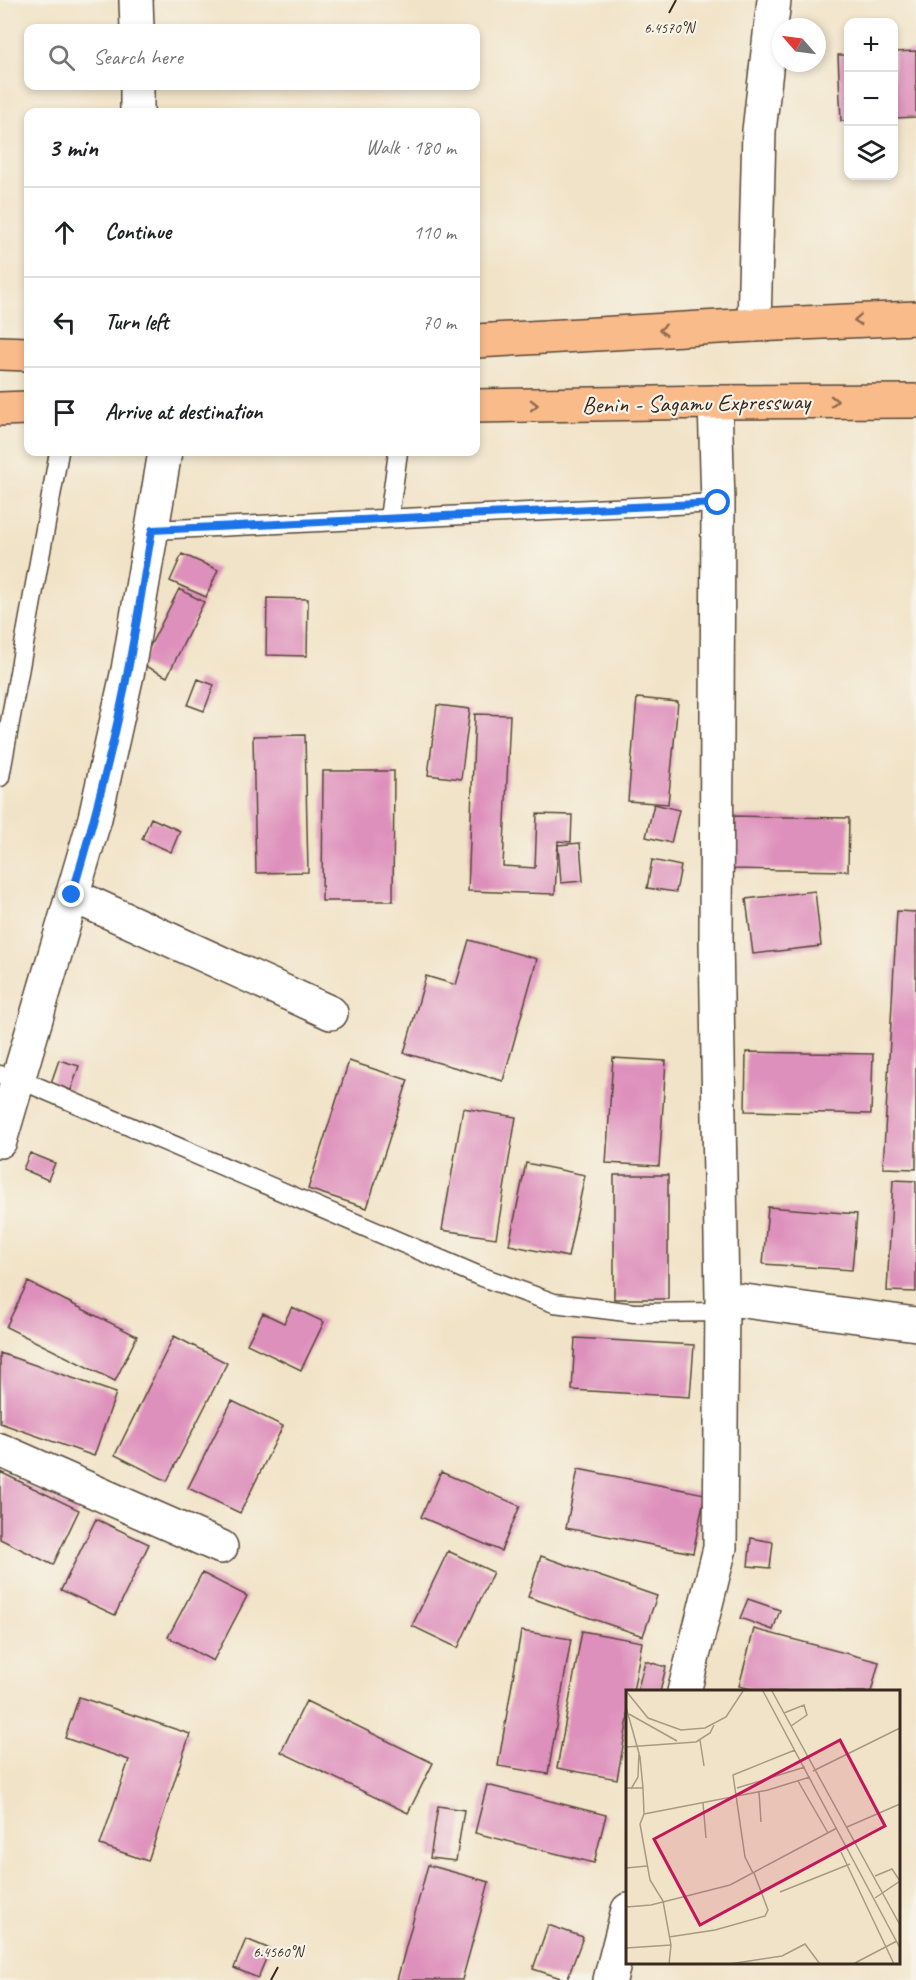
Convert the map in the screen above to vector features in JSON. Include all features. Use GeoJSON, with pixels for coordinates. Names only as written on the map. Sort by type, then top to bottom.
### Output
{"type":"FeatureCollection","features":[{"type":"Feature","properties":{"kind":"highway"},"geometry":{"type":"LineString","coordinates":[[480,341],[916,318]]}},
{"type":"Feature","properties":{"kind":"highway"},"geometry":{"type":"LineString","coordinates":[[0,352],[24,354]]}},
{"type":"Feature","properties":{"kind":"highway","name":"Benin - Sagamu Expressway"},"geometry":{"type":"LineString","coordinates":[[480,406],[916,401]]}},
{"type":"Feature","properties":{"kind":"highway"},"geometry":{"type":"LineString","coordinates":[[0,409],[24,408]]}},
{"type":"Feature","properties":{"kind":"street"},"geometry":{"type":"LineString","coordinates":[[136,0],[136,24]]}},
{"type":"Feature","properties":{"kind":"street"},"geometry":{"type":"LineString","coordinates":[[754,325],[759,130],[774,0]]}},
{"type":"Feature","properties":{"kind":"street"},"geometry":{"type":"LineString","coordinates":[[137,90],[137,108]]}},
{"type":"Feature","properties":{"kind":"street"},"geometry":{"type":"LineString","coordinates":[[684,1690],[720,1548],[722,1305],[716,938],[718,503],[715,402]]}},
{"type":"Feature","properties":{"kind":"street"},"geometry":{"type":"LineString","coordinates":[[0,1142],[10,1077],[72,895],[95,818],[128,670],[164,456]]}},
{"type":"Feature","properties":{"kind":"street"},"geometry":{"type":"LineString","coordinates":[[72,895],[331,1013]]}},
{"type":"Feature","properties":{"kind":"street"},"geometry":{"type":"LineString","coordinates":[[722,1305],[916,1324]]}},
{"type":"Feature","properties":{"kind":"street"},"geometry":{"type":"LineString","coordinates":[[0,1450],[221,1547]]}},
{"type":"Feature","properties":{"kind":"street"},"geometry":{"type":"LineString","coordinates":[[610,1980],[626,1918]]}},
{"type":"Feature","properties":{"kind":"lane"},"geometry":{"type":"LineString","coordinates":[[0,777],[58,456]]}},
{"type":"Feature","properties":{"kind":"lane"},"geometry":{"type":"LineString","coordinates":[[389,518],[397,456]]}},
{"type":"Feature","properties":{"kind":"lane"},"geometry":{"type":"LineString","coordinates":[[152,530],[718,503]]}},
{"type":"Feature","properties":{"kind":"lane"},"geometry":{"type":"LineString","coordinates":[[10,1077],[477,1275],[554,1303],[634,1313],[722,1305]]}},
{"type":"Feature","properties":{"kind":"building"},"geometry":{"type":"Polygon","coordinates":[[[916,51],[916,117],[898,118],[898,52],[916,51]]]}},
{"type":"Feature","properties":{"kind":"building"},"geometry":{"type":"Polygon","coordinates":[[[838,55],[844,55],[844,121],[841,121],[838,55]]]}},
{"type":"Feature","properties":{"kind":"building"},"geometry":{"type":"Polygon","coordinates":[[[182,554],[218,570],[206,597],[170,581],[182,554]]]}},
{"type":"Feature","properties":{"kind":"building"},"geometry":{"type":"Polygon","coordinates":[[[179,589],[204,602],[167,677],[141,664],[179,589]]]}},
{"type":"Feature","properties":{"kind":"building"},"geometry":{"type":"Polygon","coordinates":[[[267,598],[308,599],[307,656],[266,655],[267,598]]]}},
{"type":"Feature","properties":{"kind":"building"},"geometry":{"type":"Polygon","coordinates":[[[198,679],[214,685],[204,711],[188,705],[198,679]]]}},
{"type":"Feature","properties":{"kind":"building"},"geometry":{"type":"Polygon","coordinates":[[[637,698],[678,702],[668,804],[628,801],[637,698]]]}},
{"type":"Feature","properties":{"kind":"building"},"geometry":{"type":"Polygon","coordinates":[[[437,705],[470,709],[461,779],[428,775],[437,705]]]}},
{"type":"Feature","properties":{"kind":"building"},"geometry":{"type":"Polygon","coordinates":[[[475,714],[510,715],[503,866],[535,868],[537,814],[572,815],[571,842],[558,841],[555,894],[468,891],[475,714]]]}},
{"type":"Feature","properties":{"kind":"building"},"geometry":{"type":"Polygon","coordinates":[[[305,735],[308,872],[256,873],[253,736],[305,735]]]}},
{"type":"Feature","properties":{"kind":"building"},"geometry":{"type":"Polygon","coordinates":[[[323,771],[394,771],[393,901],[322,901],[323,771]]]}},
{"type":"Feature","properties":{"kind":"building"},"geometry":{"type":"Polygon","coordinates":[[[654,804],[679,810],[671,843],[646,837],[654,804]]]}},
{"type":"Feature","properties":{"kind":"building"},"geometry":{"type":"Polygon","coordinates":[[[732,816],[849,818],[848,871],[731,869],[732,816]]]}},
{"type":"Feature","properties":{"kind":"building"},"geometry":{"type":"Polygon","coordinates":[[[151,818],[180,831],[171,852],[142,839],[151,818]]]}},
{"type":"Feature","properties":{"kind":"building"},"geometry":{"type":"Polygon","coordinates":[[[580,843],[583,881],[561,883],[558,845],[580,843]]]}},
{"type":"Feature","properties":{"kind":"building"},"geometry":{"type":"Polygon","coordinates":[[[652,860],[681,866],[676,892],[647,888],[652,860]]]}},
{"type":"Feature","properties":{"kind":"building"},"geometry":{"type":"Polygon","coordinates":[[[815,891],[821,946],[753,954],[746,899],[815,891]]]}},
{"type":"Feature","properties":{"kind":"building"},"geometry":{"type":"Polygon","coordinates":[[[897,911],[916,912],[916,1169],[883,1168],[897,911]]]}},
{"type":"Feature","properties":{"kind":"building"},"geometry":{"type":"Polygon","coordinates":[[[469,940],[537,959],[503,1081],[404,1053],[426,976],[456,985],[469,940]]]}},
{"type":"Feature","properties":{"kind":"building"},"geometry":{"type":"Polygon","coordinates":[[[746,1052],[873,1054],[871,1114],[745,1111],[746,1052]]]}},
{"type":"Feature","properties":{"kind":"building"},"geometry":{"type":"Polygon","coordinates":[[[613,1058],[666,1061],[659,1166],[606,1163],[613,1058]]]}},
{"type":"Feature","properties":{"kind":"building"},"geometry":{"type":"Polygon","coordinates":[[[59,1060],[79,1066],[71,1090],[51,1083],[59,1060]]]}},
{"type":"Feature","properties":{"kind":"building"},"geometry":{"type":"Polygon","coordinates":[[[349,1061],[408,1080],[367,1208],[308,1189],[349,1061]]]}},
{"type":"Feature","properties":{"kind":"building"},"geometry":{"type":"Polygon","coordinates":[[[463,1108],[516,1117],[496,1238],[442,1230],[463,1108]]]}},
{"type":"Feature","properties":{"kind":"building"},"geometry":{"type":"Polygon","coordinates":[[[30,1153],[55,1163],[48,1180],[23,1169],[30,1153]]]}},
{"type":"Feature","properties":{"kind":"building"},"geometry":{"type":"Polygon","coordinates":[[[526,1163],[585,1175],[568,1257],[509,1245],[526,1163]]]}},
{"type":"Feature","properties":{"kind":"building"},"geometry":{"type":"Polygon","coordinates":[[[614,1175],[668,1175],[668,1299],[614,1299],[614,1175]]]}},
{"type":"Feature","properties":{"kind":"building"},"geometry":{"type":"Polygon","coordinates":[[[893,1180],[916,1181],[916,1292],[887,1291],[893,1180]]]}},
{"type":"Feature","properties":{"kind":"building"},"geometry":{"type":"Polygon","coordinates":[[[768,1207],[857,1214],[852,1270],[763,1264],[768,1207]]]}},
{"type":"Feature","properties":{"kind":"building"},"geometry":{"type":"Polygon","coordinates":[[[28,1282],[137,1336],[115,1381],[6,1327],[28,1282]]]}},
{"type":"Feature","properties":{"kind":"building"},"geometry":{"type":"Polygon","coordinates":[[[292,1307],[324,1322],[301,1370],[247,1344],[263,1313],[284,1323],[292,1307]]]}},
{"type":"Feature","properties":{"kind":"building"},"geometry":{"type":"Polygon","coordinates":[[[174,1336],[227,1363],[167,1481],[115,1455],[174,1336]]]}},
{"type":"Feature","properties":{"kind":"building"},"geometry":{"type":"Polygon","coordinates":[[[575,1338],[694,1345],[690,1397],[572,1390],[575,1338]]]}},
{"type":"Feature","properties":{"kind":"building"},"geometry":{"type":"Polygon","coordinates":[[[0,1353],[116,1393],[94,1456],[0,1423],[0,1353]]]}},
{"type":"Feature","properties":{"kind":"building"},"geometry":{"type":"Polygon","coordinates":[[[232,1401],[283,1426],[240,1513],[188,1488],[232,1401]]]}},
{"type":"Feature","properties":{"kind":"building"},"geometry":{"type":"Polygon","coordinates":[[[578,1469],[705,1494],[693,1553],[566,1528],[578,1469]]]}},
{"type":"Feature","properties":{"kind":"building"},"geometry":{"type":"Polygon","coordinates":[[[0,1472],[79,1510],[53,1565],[0,1539],[0,1472]]]}},
{"type":"Feature","properties":{"kind":"building"},"geometry":{"type":"Polygon","coordinates":[[[441,1472],[520,1506],[501,1551],[421,1517],[441,1472]]]}},
{"type":"Feature","properties":{"kind":"building"},"geometry":{"type":"Polygon","coordinates":[[[96,1519],[149,1544],[115,1615],[61,1590],[96,1519]]]}},
{"type":"Feature","properties":{"kind":"building"},"geometry":{"type":"Polygon","coordinates":[[[751,1538],[773,1542],[770,1568],[748,1566],[751,1538]]]}},
{"type":"Feature","properties":{"kind":"building"},"geometry":{"type":"Polygon","coordinates":[[[448,1551],[493,1572],[458,1648],[412,1626],[448,1551]]]}},
{"type":"Feature","properties":{"kind":"building"},"geometry":{"type":"Polygon","coordinates":[[[541,1556],[657,1596],[643,1636],[528,1597],[541,1556]]]}},
{"type":"Feature","properties":{"kind":"building"},"geometry":{"type":"Polygon","coordinates":[[[202,1573],[247,1596],[213,1661],[168,1637],[202,1573]]]}},
{"type":"Feature","properties":{"kind":"building"},"geometry":{"type":"Polygon","coordinates":[[[748,1599],[780,1610],[773,1630],[740,1618],[748,1599]]]}},
{"type":"Feature","properties":{"kind":"building"},"geometry":{"type":"Polygon","coordinates":[[[754,1629],[879,1662],[872,1690],[755,1690],[739,1686],[754,1629]]]}},
{"type":"Feature","properties":{"kind":"building"},"geometry":{"type":"Polygon","coordinates":[[[521,1631],[571,1639],[548,1774],[498,1766],[521,1631]]]}},
{"type":"Feature","properties":{"kind":"building"},"geometry":{"type":"Polygon","coordinates":[[[582,1631],[642,1642],[633,1690],[626,1690],[626,1730],[617,1779],[557,1768],[582,1631]]]}},
{"type":"Feature","properties":{"kind":"building"},"geometry":{"type":"Polygon","coordinates":[[[645,1661],[666,1667],[660,1690],[638,1690],[645,1661]]]}},
{"type":"Feature","properties":{"kind":"building"},"geometry":{"type":"Polygon","coordinates":[[[79,1697],[190,1734],[148,1861],[100,1845],[129,1760],[65,1738],[79,1697]]]}},
{"type":"Feature","properties":{"kind":"building"},"geometry":{"type":"Polygon","coordinates":[[[306,1701],[433,1763],[408,1813],[281,1752],[306,1701]]]}},
{"type":"Feature","properties":{"kind":"building"},"geometry":{"type":"Polygon","coordinates":[[[487,1785],[606,1815],[594,1863],[475,1833],[487,1785]]]}},
{"type":"Feature","properties":{"kind":"building"},"geometry":{"type":"Polygon","coordinates":[[[438,1806],[464,1810],[456,1861],[430,1858],[438,1806]]]}},
{"type":"Feature","properties":{"kind":"building"},"geometry":{"type":"Polygon","coordinates":[[[428,1865],[489,1882],[462,1980],[397,1980],[428,1865]]]}},
{"type":"Feature","properties":{"kind":"building"},"geometry":{"type":"Polygon","coordinates":[[[548,1925],[583,1937],[567,1980],[533,1969],[548,1925]]]}},
{"type":"Feature","properties":{"kind":"building"},"geometry":{"type":"Polygon","coordinates":[[[246,1939],[270,1949],[258,1978],[234,1968],[246,1939]]]}},
{"type":"Feature","properties":{"kind":"route"},"geometry":{"type":"LineString","coordinates":[[72,895],[95,818],[116,726],[152,530],[718,503]]}}]}
